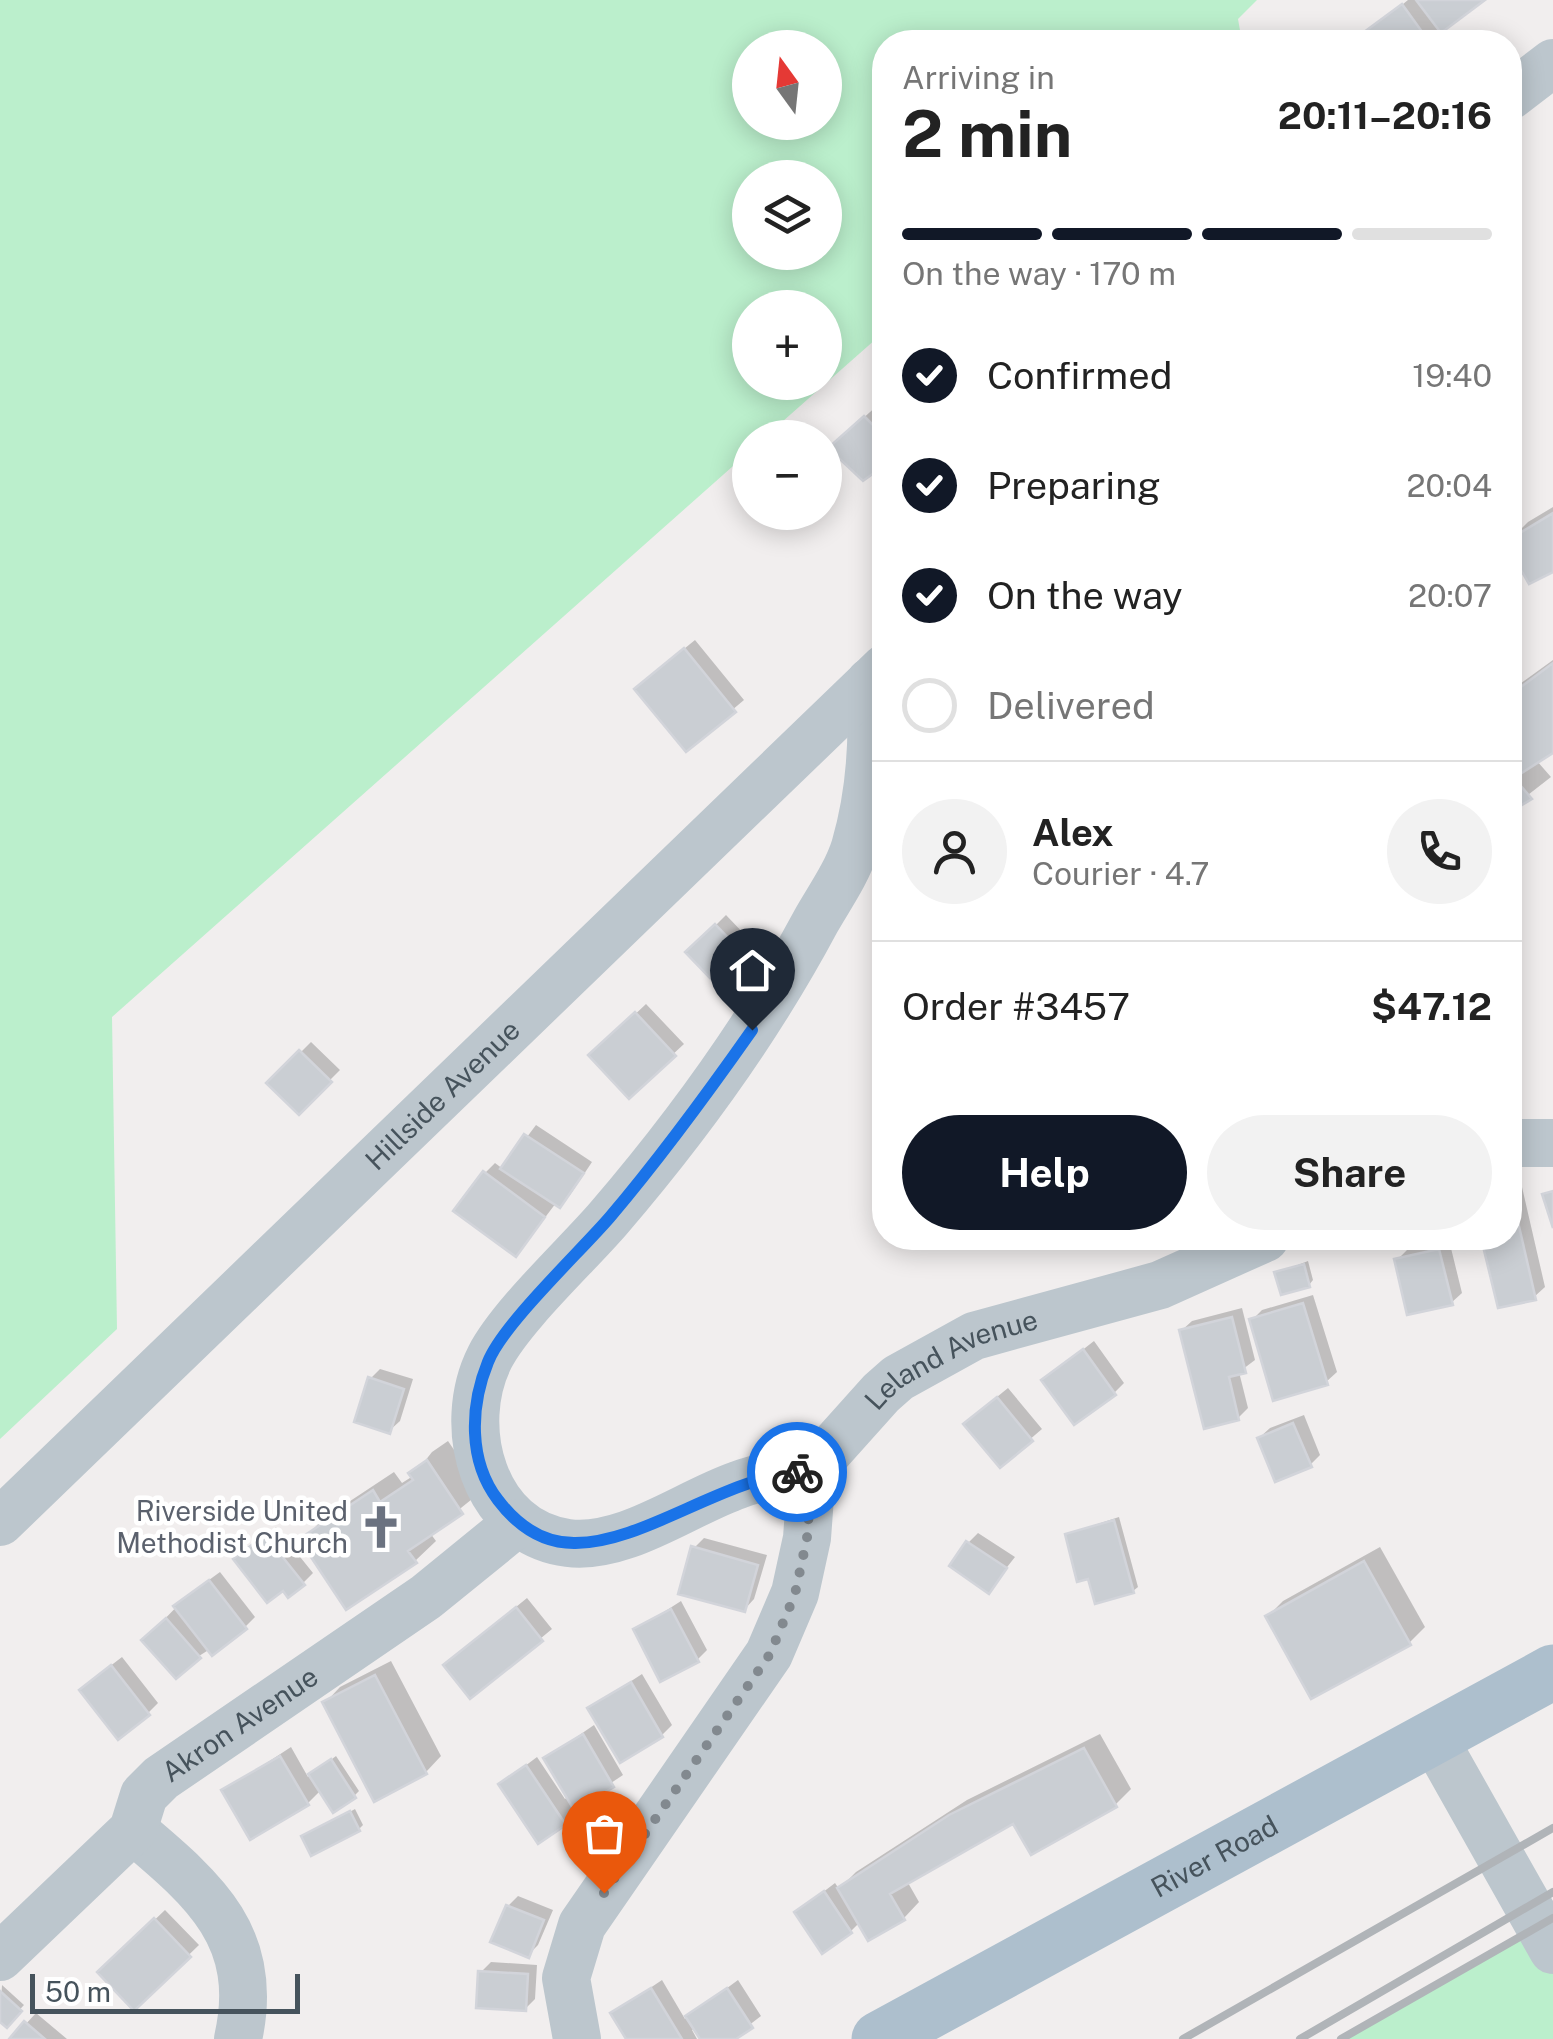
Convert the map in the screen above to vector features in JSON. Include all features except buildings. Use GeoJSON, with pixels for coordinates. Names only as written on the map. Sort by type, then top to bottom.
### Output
{"type":"FeatureCollection","features":[{"type":"Feature","properties":{"kind":"main road","name":"River Road"},"geometry":{"type":"LineString","coordinates":[[879,2039],[1553,1672]]}},
{"type":"Feature","properties":{"kind":"street"},"geometry":{"type":"LineString","coordinates":[[1522,87],[1553,63]]}},
{"type":"Feature","properties":{"kind":"street","name":"Hillside Avenue"},"geometry":{"type":"LineString","coordinates":[[0,1522],[872,681]]}},
{"type":"Feature","properties":{"kind":"street"},"geometry":{"type":"LineString","coordinates":[[577,2039],[566,1978],[582,1926],[770,1654],[795,1594],[807,1538],[812,1470],[737,1485],[598,1542],[556,1540],[517,1523],[494,1496],[480,1463],[474,1428],[478,1392],[489,1358],[684,1126],[797,957],[854,851],[872,760]]}},
{"type":"Feature","properties":{"kind":"street"},"geometry":{"type":"LineString","coordinates":[[1522,1143],[1553,1143]]}},
{"type":"Feature","properties":{"kind":"street","name":"Leland Avenue"},"geometry":{"type":"LineString","coordinates":[[812,1470],[898,1378],[974,1336],[1160,1285],[1238,1250]]}},
{"type":"Feature","properties":{"kind":"street","name":"Akron Avenue"},"geometry":{"type":"LineString","coordinates":[[0,1957],[134,1830],[144,1795],[161,1778],[426,1598],[517,1523]]}},
{"type":"Feature","properties":{"kind":"street"},"geometry":{"type":"LineString","coordinates":[[1433,1737],[1553,1950]]}},
{"type":"Feature","properties":{"kind":"street"},"geometry":{"type":"LineString","coordinates":[[134,1830],[196,1884],[233,1936],[243,1986],[238,2039]]}},
{"type":"Feature","properties":{"kind":"green space"},"geometry":{"type":"Polygon","coordinates":[[[0,0],[1257,0],[1238,19],[1240,30],[872,30],[872,342],[842,369],[842,290],[732,290],[732,400],[807,400],[784,420],[732,420],[732,467],[112,1017],[117,1329],[0,1439],[0,0]]]}},
{"type":"Feature","properties":{"kind":"green space"},"geometry":{"type":"Polygon","coordinates":[[[1540,1926],[1553,1950],[1553,2039],[1341,2039],[1540,1926]]]}},
{"type":"Feature","properties":{"kind":"railway"},"geometry":{"type":"LineString","coordinates":[[1183,2039],[1553,1828]]}},
{"type":"Feature","properties":{"kind":"railway"},"geometry":{"type":"LineString","coordinates":[[1300,2039],[1553,1892]]}},
{"type":"Feature","properties":{"kind":"railway"},"geometry":{"type":"LineString","coordinates":[[1341,2039],[1553,1918]]}},
{"type":"Feature","properties":{"kind":"way so far"},"geometry":{"type":"LineString","coordinates":[[604,1893],[770,1654],[795,1594],[807,1538],[812,1470],[797,1472]]}},
{"type":"Feature","properties":{"kind":"place","name":"Riverside United Methodist Church"},"geometry":{"type":"Point","coordinates":[381,1527]}},
{"type":"Feature","properties":{"kind":"route"},"geometry":{"type":"LineString","coordinates":[[752,1030],[684,1126],[499,1343],[489,1358],[478,1392],[474,1428],[480,1463],[494,1496],[517,1523],[542,1537],[570,1543],[598,1542],[737,1485],[797,1472]]}}]}
